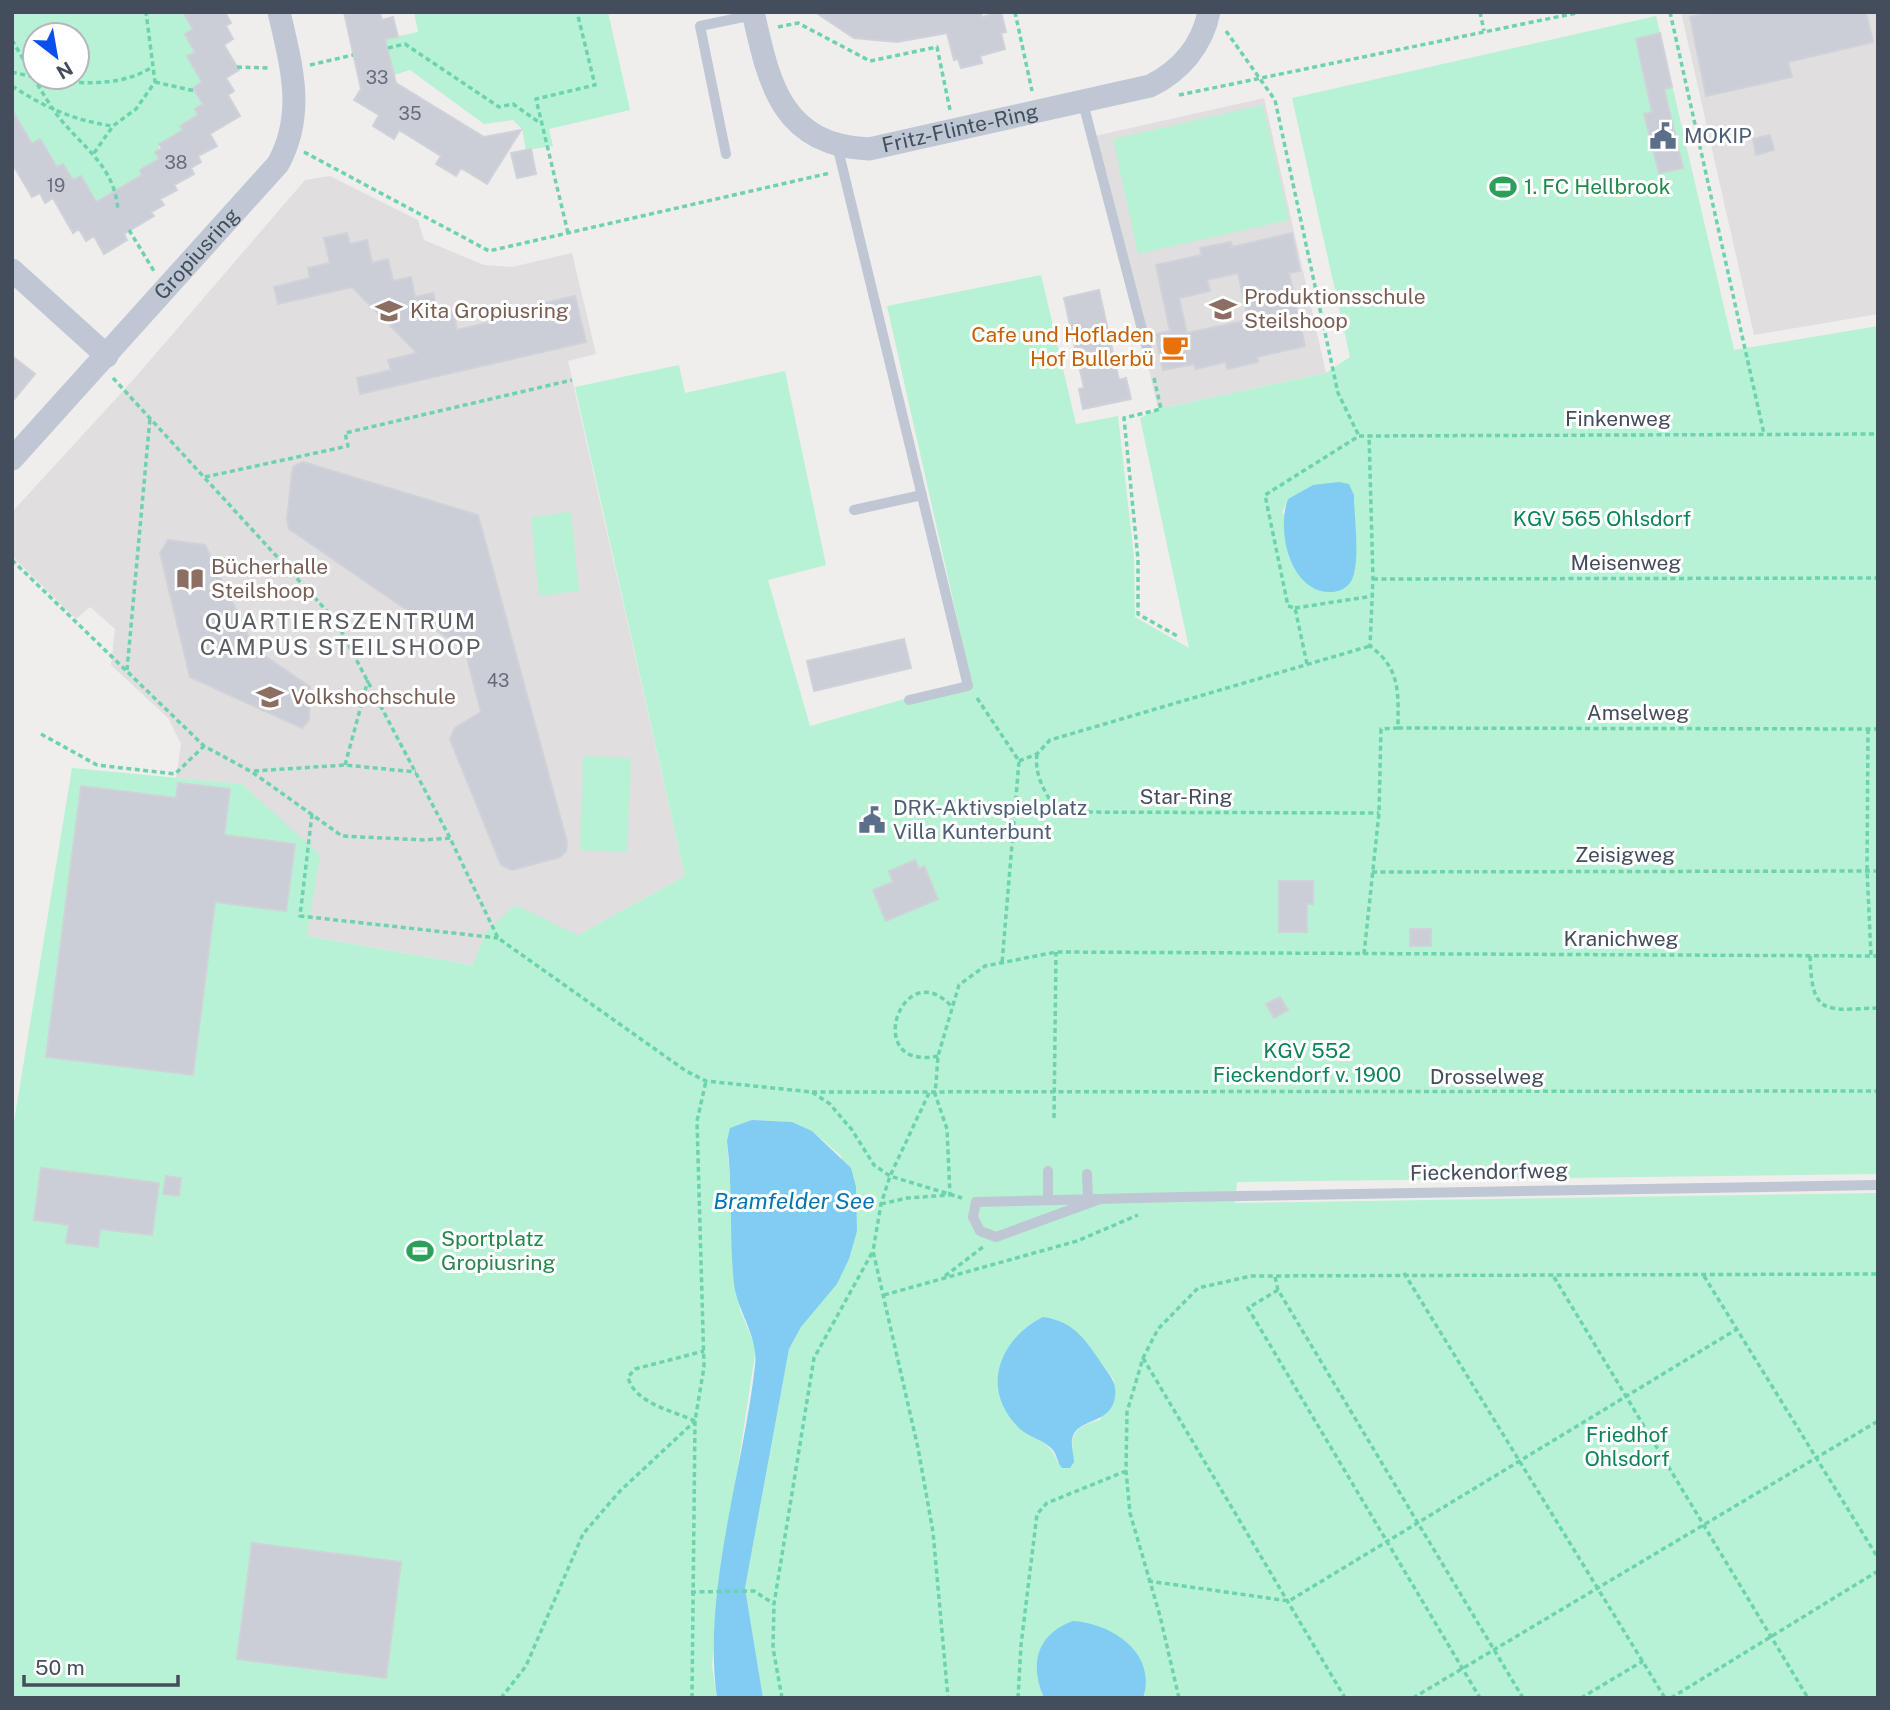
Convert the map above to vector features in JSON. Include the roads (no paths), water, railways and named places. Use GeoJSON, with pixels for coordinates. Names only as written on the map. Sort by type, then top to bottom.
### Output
{"type":"FeatureCollection","features":[{"type":"Feature","properties":{"kind":"street","name":"Gropiusring"},"geometry":{"type":"LineString","coordinates":[[12,459],[278,164],[294,121],[296,98],[279,12]]}},
{"type":"Feature","properties":{"kind":"street","name":"Fritz-Flinte-Ring"},"geometry":{"type":"LineString","coordinates":[[754,20],[768,79],[783,107],[807,130],[838,145],[880,149],[1140,90],[1167,76],[1190,55],[1215,18]]}},
{"type":"Feature","properties":{"kind":"street"},"geometry":{"type":"LineString","coordinates":[[12,270],[103,360]]}},
{"type":"Feature","properties":{"kind":"lane"},"geometry":{"type":"LineString","coordinates":[[726,155],[700,26],[754,20]]}},
{"type":"Feature","properties":{"kind":"lane"},"geometry":{"type":"LineString","coordinates":[[1083,103],[1151,364]]}},
{"type":"Feature","properties":{"kind":"lane"},"geometry":{"type":"LineString","coordinates":[[838,145],[968,686],[909,700]]}},
{"type":"Feature","properties":{"kind":"lane"},"geometry":{"type":"LineString","coordinates":[[854,510],[922,495]]}},
{"type":"Feature","properties":{"kind":"lane"},"geometry":{"type":"LineString","coordinates":[[1048,1171],[1048,1200]]}},
{"type":"Feature","properties":{"kind":"lane"},"geometry":{"type":"LineString","coordinates":[[1087,1174],[1094,1199]]}},
{"type":"Feature","properties":{"kind":"lane","name":"Fieckendorfweg"},"geometry":{"type":"LineString","coordinates":[[1094,1199],[996,1237],[985,1234],[976,1227],[973,1217],[976,1202],[1094,1199],[1878,1185]]}},
{"type":"Feature","properties":{"kind":"water"},"geometry":{"type":"Polygon","coordinates":[[[1339,482],[1349,484],[1354,495],[1356,559],[1350,583],[1333,592],[1318,590],[1306,583],[1297,572],[1290,558],[1284,527],[1288,499],[1313,485],[1339,482]]]}},
{"type":"Feature","properties":{"kind":"water","name":"Bramfelder See"},"geometry":{"type":"Polygon","coordinates":[[[752,1120],[792,1122],[812,1131],[851,1168],[856,1187],[857,1231],[849,1259],[837,1284],[801,1327],[789,1349],[745,1588],[763,1698],[717,1698],[714,1658],[719,1574],[755,1366],[754,1345],[734,1284],[727,1141],[730,1128],[752,1120]]]}},
{"type":"Feature","properties":{"kind":"water"},"geometry":{"type":"Polygon","coordinates":[[[1043,1317],[1064,1323],[1079,1334],[1109,1374],[1115,1388],[1115,1397],[1107,1413],[1079,1428],[1075,1433],[1072,1443],[1074,1462],[1070,1468],[1062,1468],[1049,1446],[1020,1429],[1007,1414],[1000,1398],[998,1382],[1006,1352],[1015,1338],[1043,1317]]]}},
{"type":"Feature","properties":{"kind":"water"},"geometry":{"type":"Polygon","coordinates":[[[1073,1621],[1102,1628],[1128,1643],[1144,1667],[1146,1682],[1143,1698],[1044,1698],[1037,1673],[1039,1652],[1051,1634],[1073,1621]]]}},
{"type":"Feature","properties":{"kind":"place","name":"MOKIP"},"geometry":{"type":"Point","coordinates":[1663,136]}},
{"type":"Feature","properties":{"kind":"place","name":"1. FC Hellbrook"},"geometry":{"type":"Point","coordinates":[1503,187]}},
{"type":"Feature","properties":{"kind":"place","name":"Produktionsschule Steilshoop"},"geometry":{"type":"Point","coordinates":[1223,309]}},
{"type":"Feature","properties":{"kind":"place","name":"Kita Gropiusring"},"geometry":{"type":"Point","coordinates":[389,311]}},
{"type":"Feature","properties":{"kind":"place","name":"Cafe und Hofladen Hof Bullerbü"},"geometry":{"type":"Point","coordinates":[1175,347]}},
{"type":"Feature","properties":{"kind":"place","name":"Bücherhalle Steilshoop"},"geometry":{"type":"Point","coordinates":[190,579]}},
{"type":"Feature","properties":{"kind":"place","name":"Volkshochschule"},"geometry":{"type":"Point","coordinates":[270,697]}},
{"type":"Feature","properties":{"kind":"place","name":"DRK-Aktivspielplatz Villa Kunterbunt"},"geometry":{"type":"Point","coordinates":[872,820]}},
{"type":"Feature","properties":{"kind":"place","name":"Sportplatz Gropiusring"},"geometry":{"type":"Point","coordinates":[420,1251]}},
{"type":"Feature","properties":{"kind":"district","name":"QUARTIERSZENTRUM CAMPUS STEILSHOOP"},"geometry":{"type":"Point","coordinates":[341,634]}},
{"type":"Feature","properties":{"kind":"park label","name":"KGV 565 Ohlsdorf"},"geometry":{"type":"Point","coordinates":[1602,519]}},
{"type":"Feature","properties":{"kind":"park label","name":"KGV 552 Fieckendorf v. 1900"},"geometry":{"type":"Point","coordinates":[1307,1063]}},
{"type":"Feature","properties":{"kind":"park label","name":"Friedhof Ohlsdorf"},"geometry":{"type":"Point","coordinates":[1627,1447]}}]}
